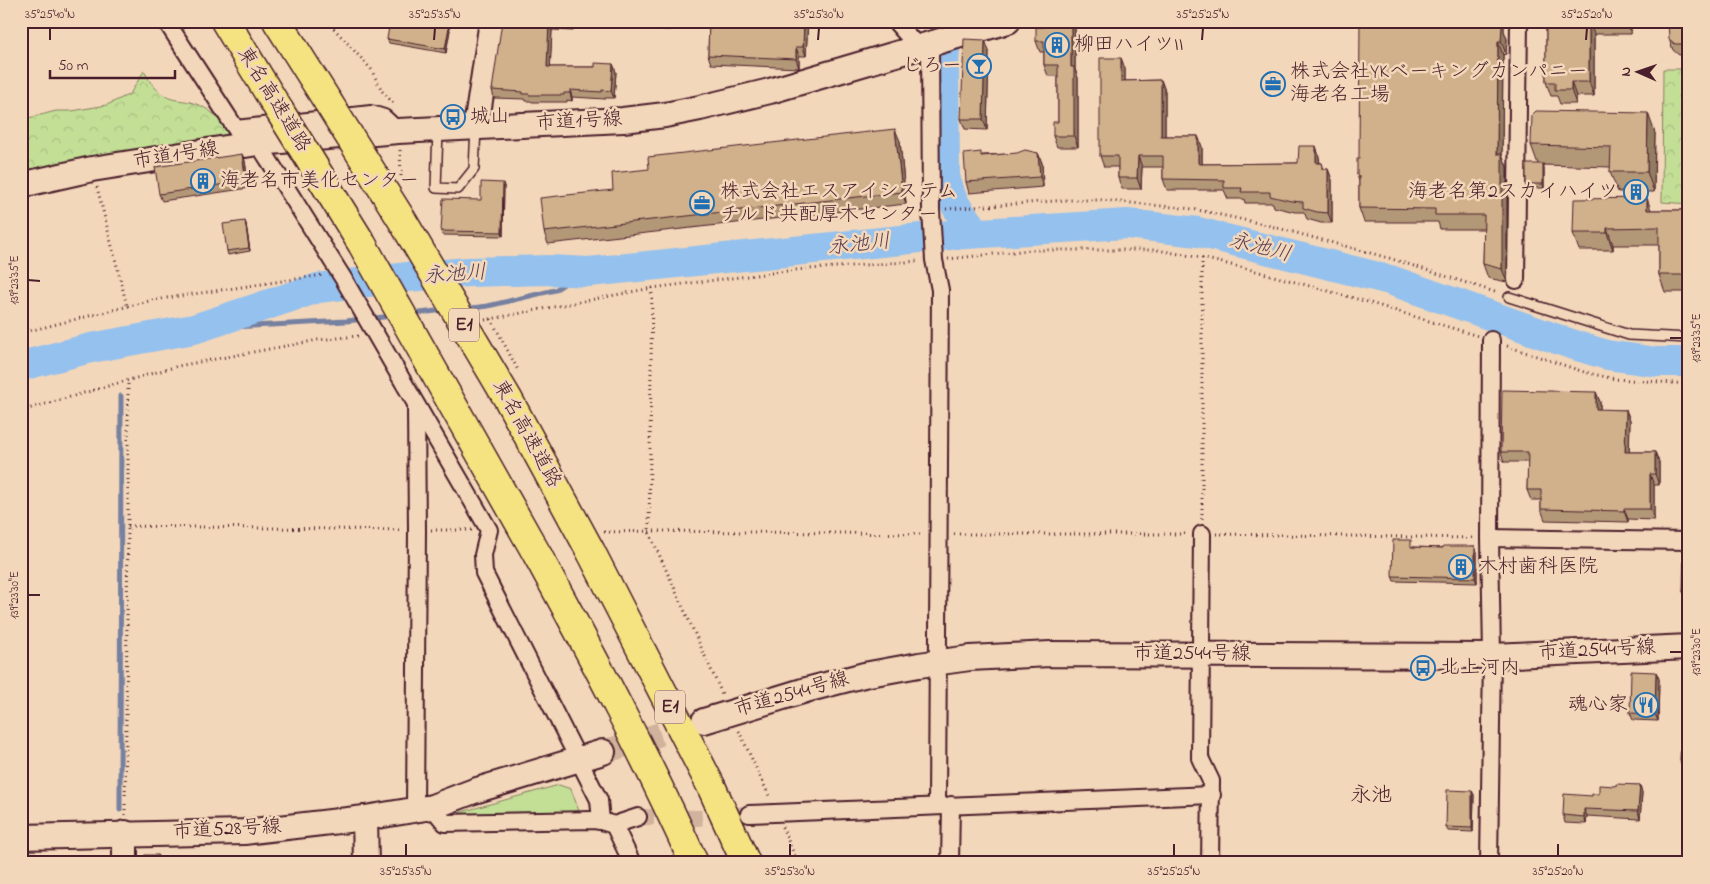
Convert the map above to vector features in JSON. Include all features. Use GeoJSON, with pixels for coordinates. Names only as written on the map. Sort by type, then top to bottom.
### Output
{"type":"FeatureCollection","features":[{"type":"Feature","properties":{"kind":"highway","name":"東名高速道路"},"geometry":{"type":"LineString","coordinates":[[225,21],[362,244],[538,556],[597,665],[662,793],[694,863]]}},
{"type":"Feature","properties":{"kind":"highway","name":"東名高速道路"},"geometry":{"type":"LineString","coordinates":[[276,21],[402,220],[498,382],[598,542],[746,863]]}},
{"type":"Feature","properties":{"kind":"street"},"geometry":{"type":"LineString","coordinates":[[166,21],[236,129],[371,114],[399,121]]}},
{"type":"Feature","properties":{"kind":"street"},"geometry":{"type":"LineString","coordinates":[[476,127],[492,21]]}},
{"type":"Feature","properties":{"kind":"street"},"geometry":{"type":"LineString","coordinates":[[894,21],[951,37],[932,214],[934,258],[940,290],[938,662],[944,805],[950,863]]}},
{"type":"Feature","properties":{"kind":"street","name":"市道1号線"},"geometry":{"type":"LineString","coordinates":[[21,184],[92,169],[399,121],[438,129],[623,120],[673,113],[770,90],[1008,21]]}},
{"type":"Feature","properties":{"kind":"street"},"geometry":{"type":"LineString","coordinates":[[1516,280],[1519,21]]}},
{"type":"Feature","properties":{"kind":"street"},"geometry":{"type":"LineString","coordinates":[[258,143],[341,275],[489,530],[483,555],[484,573],[579,759],[608,823],[632,863]]}},
{"type":"Feature","properties":{"kind":"street"},"geometry":{"type":"LineString","coordinates":[[1489,863],[1492,656],[1490,538],[1491,340]]}},
{"type":"Feature","properties":{"kind":"street"},"geometry":{"type":"LineString","coordinates":[[416,404],[423,808]]}},
{"type":"Feature","properties":{"kind":"street"},"geometry":{"type":"LineString","coordinates":[[1202,534],[1200,758],[1211,782],[1210,863]]}},
{"type":"Feature","properties":{"kind":"street"},"geometry":{"type":"LineString","coordinates":[[1490,538],[1689,541]]}},
{"type":"Feature","properties":{"kind":"street","name":"市道2544号線"},"geometry":{"type":"LineString","coordinates":[[704,721],[806,690],[864,675],[938,662],[1020,655],[1492,656],[1689,647]]}},
{"type":"Feature","properties":{"kind":"street"},"geometry":{"type":"LineString","coordinates":[[423,808],[602,752]]}},
{"type":"Feature","properties":{"kind":"street"},"geometry":{"type":"LineString","coordinates":[[749,814],[1212,795]]}},
{"type":"Feature","properties":{"kind":"street"},"geometry":{"type":"LineString","coordinates":[[423,808],[445,824],[608,823],[638,817]]}},
{"type":"Feature","properties":{"kind":"street","name":"市道528号線"},"geometry":{"type":"LineString","coordinates":[[21,837],[125,833],[244,832],[365,818],[423,808]]}},
{"type":"Feature","properties":{"kind":"street"},"geometry":{"type":"LineString","coordinates":[[365,818],[366,863]]}},
{"type":"Feature","properties":{"kind":"street"},"geometry":{"type":"LineString","coordinates":[[125,833],[125,863]]}},
{"type":"Feature","properties":{"kind":"lane"},"geometry":{"type":"LineString","coordinates":[[438,129],[436,188],[458,188],[474,169],[476,127]]}},
{"type":"Feature","properties":{"kind":"lane"},"geometry":{"type":"LineString","coordinates":[[1509,297],[1629,335],[1689,338]]}},
{"type":"Feature","properties":{"kind":"path"},"geometry":{"type":"LineString","coordinates":[[327,21],[371,69],[399,121]]}},
{"type":"Feature","properties":{"kind":"path"},"geometry":{"type":"LineString","coordinates":[[92,169],[127,306]]}},
{"type":"Feature","properties":{"kind":"path"},"geometry":{"type":"LineString","coordinates":[[950,209],[1076,200],[1100,200],[1193,209],[1263,224],[1390,258],[1509,297]]}},
{"type":"Feature","properties":{"kind":"path"},"geometry":{"type":"LineString","coordinates":[[964,257],[1030,250],[1157,250],[1252,270],[1364,301],[1491,340],[1584,372],[1615,379],[1689,384]]}},
{"type":"Feature","properties":{"kind":"path"},"geometry":{"type":"LineString","coordinates":[[491,319],[652,288],[795,270],[934,258]]}},
{"type":"Feature","properties":{"kind":"path"},"geometry":{"type":"LineString","coordinates":[[1202,258],[1202,534]]}},
{"type":"Feature","properties":{"kind":"path"},"geometry":{"type":"LineString","coordinates":[[21,333],[152,300],[341,275]]}},
{"type":"Feature","properties":{"kind":"path"},"geometry":{"type":"LineString","coordinates":[[652,288],[649,532],[731,712]]}},
{"type":"Feature","properties":{"kind":"path"},"geometry":{"type":"LineString","coordinates":[[21,411],[178,366],[373,329]]}},
{"type":"Feature","properties":{"kind":"path"},"geometry":{"type":"LineString","coordinates":[[125,833],[128,380]]}},
{"type":"Feature","properties":{"kind":"path"},"geometry":{"type":"LineString","coordinates":[[128,526],[489,530]]}},
{"type":"Feature","properties":{"kind":"path"},"geometry":{"type":"LineString","coordinates":[[598,542],[659,530],[1490,538]]}},
{"type":"Feature","properties":{"kind":"path"},"geometry":{"type":"LineString","coordinates":[[742,739],[798,863]]}},
{"type":"Feature","properties":{"kind":"green space"},"geometry":{"type":"Polygon","coordinates":[[[1663,69],[1689,69],[1689,204],[1662,202],[1663,69]]]}},
{"type":"Feature","properties":{"kind":"green space"},"geometry":{"type":"Polygon","coordinates":[[[144,71],[163,95],[205,108],[224,124],[231,135],[222,143],[21,186],[21,120],[56,111],[72,111],[107,105],[130,94],[144,71]]]}},
{"type":"Feature","properties":{"kind":"green space"},"geometry":{"type":"Polygon","coordinates":[[[559,785],[571,789],[580,814],[454,814],[559,785]]]}},
{"type":"Feature","properties":{"kind":"building"},"geometry":{"type":"Polygon","coordinates":[[[390,21],[416,21],[449,27],[445,49],[387,39],[390,21]]]}},
{"type":"Feature","properties":{"kind":"building"},"geometry":{"type":"Polygon","coordinates":[[[502,21],[571,21],[570,24],[549,22],[547,67],[595,67],[595,63],[613,64],[611,91],[570,90],[570,93],[564,93],[564,95],[529,95],[523,94],[523,92],[492,90],[502,21]]]}},
{"type":"Feature","properties":{"kind":"building"},"geometry":{"type":"Polygon","coordinates":[[[709,21],[804,21],[803,47],[796,47],[796,59],[708,55],[709,21]]]}},
{"type":"Feature","properties":{"kind":"building"},"geometry":{"type":"Polygon","coordinates":[[[1044,21],[1071,21],[1071,67],[1074,67],[1074,136],[1053,136],[1053,122],[1058,122],[1058,65],[1044,65],[1044,41],[1036,41],[1036,27],[1044,27],[1044,21]]]}},
{"type":"Feature","properties":{"kind":"building"},"geometry":{"type":"Polygon","coordinates":[[[1360,21],[1499,21],[1499,25],[1502,25],[1501,41],[1498,41],[1497,154],[1502,154],[1502,269],[1483,264],[1484,215],[1435,215],[1435,209],[1359,208],[1357,159],[1359,159],[1360,21]]]}},
{"type":"Feature","properties":{"kind":"building"},"geometry":{"type":"Polygon","coordinates":[[[1546,21],[1589,21],[1589,82],[1571,82],[1571,90],[1555,90],[1555,82],[1546,82],[1546,21]]]}},
{"type":"Feature","properties":{"kind":"building"},"geometry":{"type":"Polygon","coordinates":[[[1668,21],[1689,21],[1689,44],[1675,44],[1669,39],[1668,21]]]}},
{"type":"Feature","properties":{"kind":"building"},"geometry":{"type":"Polygon","coordinates":[[[964,39],[985,40],[983,119],[961,119],[964,39]]]}},
{"type":"Feature","properties":{"kind":"building"},"geometry":{"type":"Polygon","coordinates":[[[1100,58],[1121,58],[1121,81],[1161,80],[1161,136],[1198,136],[1198,163],[1200,164],[1298,163],[1299,146],[1316,146],[1316,163],[1322,163],[1322,169],[1328,169],[1328,213],[1303,208],[1303,202],[1270,196],[1270,192],[1241,192],[1242,188],[1224,188],[1224,180],[1163,179],[1163,156],[1138,156],[1137,178],[1118,178],[1118,156],[1100,156],[1100,58]]]}},
{"type":"Feature","properties":{"kind":"building"},"geometry":{"type":"Polygon","coordinates":[[[1536,111],[1648,113],[1647,172],[1610,172],[1611,147],[1531,145],[1532,115],[1536,111]]]}},
{"type":"Feature","properties":{"kind":"building"},"geometry":{"type":"Polygon","coordinates":[[[895,129],[902,192],[544,232],[540,198],[613,190],[612,173],[649,169],[648,157],[895,129]]]}},
{"type":"Feature","properties":{"kind":"building"},"geometry":{"type":"Polygon","coordinates":[[[1025,150],[1038,153],[1040,177],[966,182],[964,154],[981,152],[981,156],[1017,153],[1025,150]]]}},
{"type":"Feature","properties":{"kind":"building","name":"海老名市美化センター"},"geometry":{"type":"Polygon","coordinates":[[[242,154],[246,181],[159,194],[155,167],[242,154]]]}},
{"type":"Feature","properties":{"kind":"building"},"geometry":{"type":"Polygon","coordinates":[[[1526,164],[1543,164],[1543,184],[1526,184],[1526,164]]]}},
{"type":"Feature","properties":{"kind":"building"},"geometry":{"type":"Polygon","coordinates":[[[481,182],[503,183],[502,232],[441,231],[443,199],[481,200],[481,182]]]}},
{"type":"Feature","properties":{"kind":"building"},"geometry":{"type":"Polygon","coordinates":[[[1689,196],[1689,275],[1659,275],[1659,227],[1607,228],[1607,233],[1573,233],[1574,199],[1647,198],[1647,210],[1684,210],[1685,201],[1688,201],[1689,196]]]}},
{"type":"Feature","properties":{"kind":"building"},"geometry":{"type":"Polygon","coordinates":[[[245,221],[249,248],[227,251],[223,224],[245,221]]]}},
{"type":"Feature","properties":{"kind":"building"},"geometry":{"type":"Polygon","coordinates":[[[1502,390],[1596,392],[1596,409],[1626,410],[1625,452],[1655,452],[1655,474],[1650,474],[1650,509],[1624,509],[1624,511],[1541,509],[1541,490],[1527,490],[1528,452],[1501,452],[1502,390]]]}},
{"type":"Feature","properties":{"kind":"building"},"geometry":{"type":"Polygon","coordinates":[[[1393,540],[1411,540],[1411,547],[1475,546],[1475,578],[1392,576],[1393,540]]]}},
{"type":"Feature","properties":{"kind":"building"},"geometry":{"type":"Polygon","coordinates":[[[1684,547],[1689,547],[1689,592],[1683,592],[1684,547]]]}},
{"type":"Feature","properties":{"kind":"building"},"geometry":{"type":"Polygon","coordinates":[[[1631,671],[1656,672],[1655,714],[1630,713],[1631,671]]]}},
{"type":"Feature","properties":{"kind":"building"},"geometry":{"type":"Polygon","coordinates":[[[1682,712],[1689,712],[1689,761],[1680,761],[1682,712]]]}},
{"type":"Feature","properties":{"kind":"building"},"geometry":{"type":"Polygon","coordinates":[[[1616,784],[1640,785],[1638,811],[1584,809],[1584,817],[1563,815],[1564,794],[1592,796],[1592,794],[1599,794],[1599,785],[1616,786],[1616,784]]]}},
{"type":"Feature","properties":{"kind":"building"},"geometry":{"type":"Polygon","coordinates":[[[1447,790],[1472,791],[1472,828],[1446,827],[1447,790]]]}},
{"type":"Feature","properties":{"kind":"building"},"geometry":{"type":"Polygon","coordinates":[[[145,855],[158,855],[158,863],[145,863],[145,855]]]}},
{"type":"Feature","properties":{"kind":"building"},"geometry":{"type":"Polygon","coordinates":[[[1616,857],[1645,857],[1645,863],[1616,863],[1616,857]]]}},
{"type":"Feature","properties":{"kind":"waterway"},"geometry":{"type":"LineString","coordinates":[[947,21],[944,63],[945,174],[949,191],[956,206],[977,233]]}},
{"type":"Feature","properties":{"kind":"waterway","name":"永池川"},"geometry":{"type":"LineString","coordinates":[[21,366],[91,348],[194,329],[318,288],[468,272],[549,270],[589,272],[950,235],[1127,224],[1198,232],[1390,280],[1607,355],[1657,362],[1689,362]]}},
{"type":"Feature","properties":{"kind":"waterway"},"geometry":{"type":"LineString","coordinates":[[463,309],[488,306],[555,290],[582,272]]}},
{"type":"Feature","properties":{"kind":"waterway"},"geometry":{"type":"LineString","coordinates":[[411,314],[445,310]]}},
{"type":"Feature","properties":{"kind":"waterway"},"geometry":{"type":"LineString","coordinates":[[194,329],[346,321],[393,316]]}},
{"type":"Feature","properties":{"kind":"waterway"},"geometry":{"type":"LineString","coordinates":[[120,810],[121,396]]}},
{"type":"Feature","properties":{"kind":"tunnel"},"geometry":{"type":"LineString","coordinates":[[603,752],[699,722]]}},
{"type":"Feature","properties":{"kind":"tunnel"},"geometry":{"type":"LineString","coordinates":[[638,817],[697,818],[749,814]]}},
{"type":"Feature","properties":{"kind":"place","name":"柳田ハイツII"},"geometry":{"type":"Point","coordinates":[1057,45]}},
{"type":"Feature","properties":{"kind":"place","name":"じろー"},"geometry":{"type":"Point","coordinates":[979,66]}},
{"type":"Feature","properties":{"kind":"place","name":"株式会社YKベーキングカンパニー 海老名工場"},"geometry":{"type":"Point","coordinates":[1273,84]}},
{"type":"Feature","properties":{"kind":"place","name":"城山"},"geometry":{"type":"Point","coordinates":[453,117]}},
{"type":"Feature","properties":{"kind":"place","name":"海老名市美化センター"},"geometry":{"type":"Point","coordinates":[203,181]}},
{"type":"Feature","properties":{"kind":"place","name":"海老名第2スカイハイツ"},"geometry":{"type":"Point","coordinates":[1636,192]}},
{"type":"Feature","properties":{"kind":"place","name":"株式会社エスアイシステム チルド共配厚木センター"},"geometry":{"type":"Point","coordinates":[702,203]}},
{"type":"Feature","properties":{"kind":"place","name":"木村歯科医院"},"geometry":{"type":"Point","coordinates":[1461,567]}},
{"type":"Feature","properties":{"kind":"place","name":"北上河内"},"geometry":{"type":"Point","coordinates":[1423,668]}},
{"type":"Feature","properties":{"kind":"place","name":"魂心家"},"geometry":{"type":"Point","coordinates":[1646,705]}},
{"type":"Feature","properties":{"kind":"district","name":"永池"},"geometry":{"type":"Point","coordinates":[1371,796]}}]}
